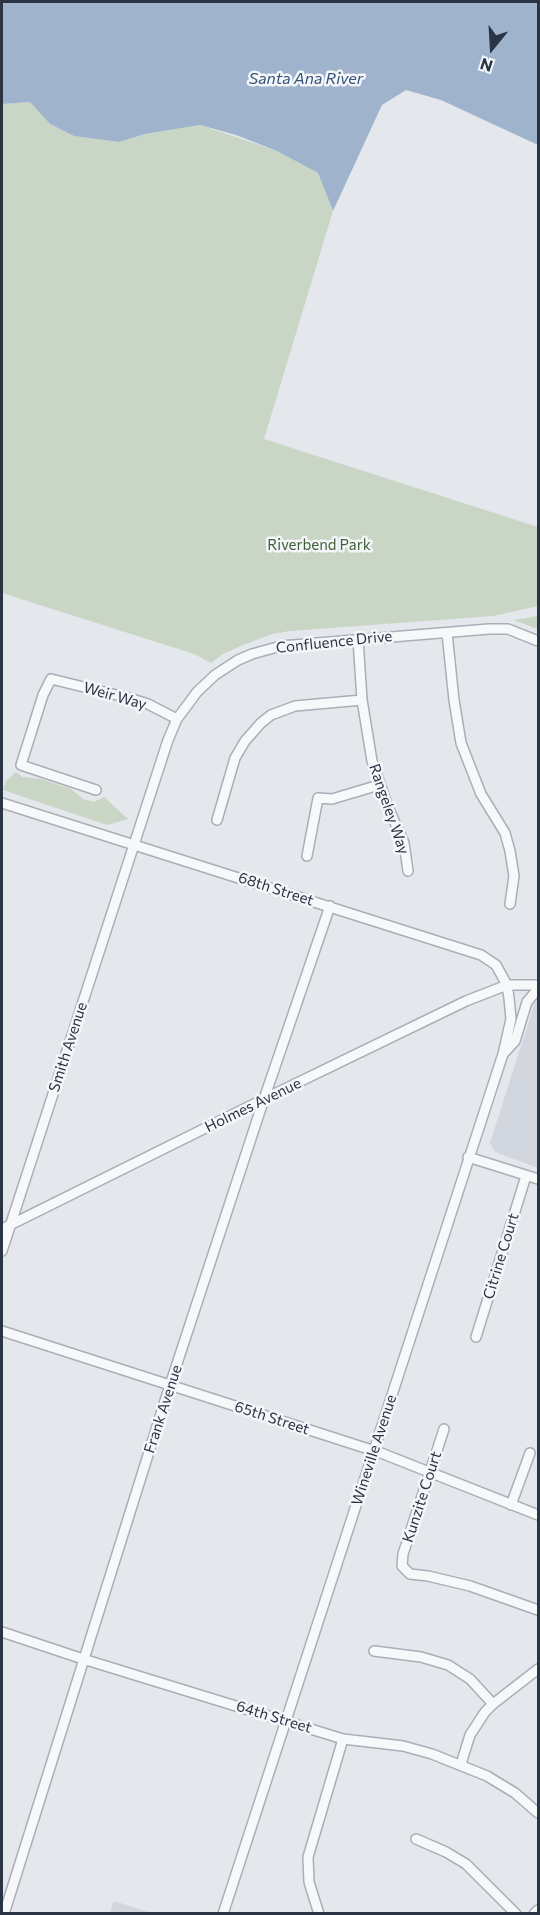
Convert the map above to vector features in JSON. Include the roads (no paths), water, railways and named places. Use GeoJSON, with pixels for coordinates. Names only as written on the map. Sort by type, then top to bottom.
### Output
{"type":"FeatureCollection","features":[{"type":"Feature","properties":{"kind":"street","name":"Confluence Drive"},"geometry":{"type":"LineString","coordinates":[[134,844],[177,719],[197,692],[215,675],[252,654],[281,646],[508,629],[538,642]]}},
{"type":"Feature","properties":{"kind":"street"},"geometry":{"type":"LineString","coordinates":[[447,633],[461,743],[481,794],[505,833],[510,851],[514,876],[510,904]]}},
{"type":"Feature","properties":{"kind":"street","name":"Rangeley Way"},"geometry":{"type":"LineString","coordinates":[[358,639],[367,736],[379,785],[404,843],[408,871]]}},
{"type":"Feature","properties":{"kind":"street","name":"Weir Way"},"geometry":{"type":"LineString","coordinates":[[96,790],[21,765],[43,695],[51,679],[148,704],[177,719]]}},
{"type":"Feature","properties":{"kind":"street"},"geometry":{"type":"LineString","coordinates":[[217,819],[235,758],[245,741],[261,723],[271,715],[295,706],[362,700]]}},
{"type":"Feature","properties":{"kind":"street"},"geometry":{"type":"LineString","coordinates":[[307,856],[318,798],[332,799],[379,785]]}},
{"type":"Feature","properties":{"kind":"street","name":"68th Street"},"geometry":{"type":"LineString","coordinates":[[2,803],[481,955],[496,965],[507,985]]}},
{"type":"Feature","properties":{"kind":"street","name":"Smith Avenue"},"geometry":{"type":"LineString","coordinates":[[2,1251],[6,1227],[134,844]]}},
{"type":"Feature","properties":{"kind":"street","name":"Frank Avenue"},"geometry":{"type":"LineString","coordinates":[[4,1914],[82,1659],[170,1385],[330,906]]}},
{"type":"Feature","properties":{"kind":"street"},"geometry":{"type":"LineString","coordinates":[[507,985],[538,987]]}},
{"type":"Feature","properties":{"kind":"street","name":"Holmes Avenue"},"geometry":{"type":"LineString","coordinates":[[6,1227],[466,1001],[507,985]]}},
{"type":"Feature","properties":{"kind":"street","name":"Wineville Avenue"},"geometry":{"type":"LineString","coordinates":[[224,1914],[502,1054],[511,1019],[507,985]]}},
{"type":"Feature","properties":{"kind":"street"},"geometry":{"type":"LineString","coordinates":[[502,1054],[515,1041],[527,1002],[538,987]]}},
{"type":"Feature","properties":{"kind":"street"},"geometry":{"type":"LineString","coordinates":[[468,1157],[538,1179]]}},
{"type":"Feature","properties":{"kind":"street","name":"Citrine Court"},"geometry":{"type":"LineString","coordinates":[[476,1337],[526,1176]]}},
{"type":"Feature","properties":{"kind":"street","name":"65th Street"},"geometry":{"type":"LineString","coordinates":[[2,1331],[374,1451],[538,1515]]}},
{"type":"Feature","properties":{"kind":"street","name":"Kunzite Court"},"geometry":{"type":"LineString","coordinates":[[444,1429],[403,1554],[402,1566],[410,1574],[470,1586],[538,1610]]}},
{"type":"Feature","properties":{"kind":"street"},"geometry":{"type":"LineString","coordinates":[[511,1504],[530,1452]]}},
{"type":"Feature","properties":{"kind":"street","name":"64th Street"},"geometry":{"type":"LineString","coordinates":[[2,1632],[82,1659],[343,1738],[403,1746],[461,1764],[515,1793],[538,1813]]}},
{"type":"Feature","properties":{"kind":"street"},"geometry":{"type":"LineString","coordinates":[[374,1651],[421,1657],[448,1665],[470,1679],[493,1704]]}},
{"type":"Feature","properties":{"kind":"street"},"geometry":{"type":"LineString","coordinates":[[461,1764],[476,1723],[493,1704],[538,1669]]}},
{"type":"Feature","properties":{"kind":"street"},"geometry":{"type":"LineString","coordinates":[[319,1914],[309,1882],[308,1857],[343,1738]]}},
{"type":"Feature","properties":{"kind":"street"},"geometry":{"type":"LineString","coordinates":[[416,1839],[466,1864],[516,1914]]}},
{"type":"Feature","properties":{"kind":"street"},"geometry":{"type":"LineString","coordinates":[[534,1914],[538,1910]]}},
{"type":"Feature","properties":{"kind":"water","name":"Santa Ana River"},"geometry":{"type":"Polygon","coordinates":[[[2,2],[538,2],[538,145],[441,100],[406,90],[382,105],[333,211],[318,173],[277,151],[236,135],[200,125],[145,134],[119,142],[74,136],[50,124],[30,102],[2,104],[2,2]]]}},
{"type":"Feature","properties":{"kind":"park label","name":"Riverbend Park"},"geometry":{"type":"Point","coordinates":[319,545]}}]}
